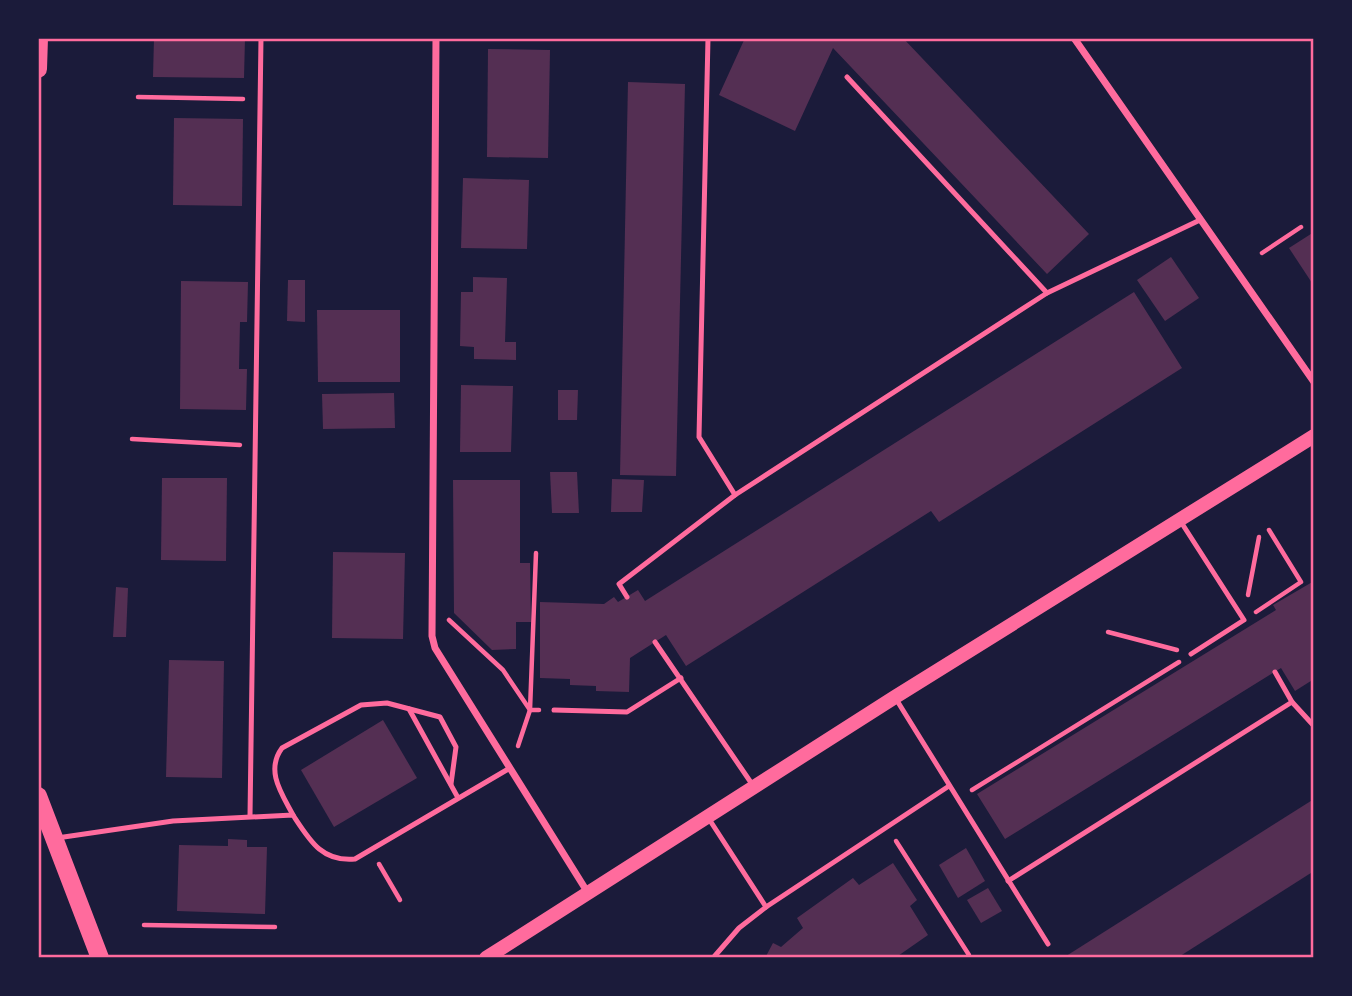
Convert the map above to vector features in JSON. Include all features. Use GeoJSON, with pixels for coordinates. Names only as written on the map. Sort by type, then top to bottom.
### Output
{"type":"FeatureCollection","features":[{"type":"Feature","properties":{"kind":"main road"},"geometry":{"type":"LineString","coordinates":[[38,69],[39,38]]}},
{"type":"Feature","properties":{"kind":"main road"},"geometry":{"type":"LineString","coordinates":[[486,957],[895,697],[1314,436]]}},
{"type":"Feature","properties":{"kind":"main road"},"geometry":{"type":"LineString","coordinates":[[38,796],[100,957]]}},
{"type":"Feature","properties":{"kind":"street"},"geometry":{"type":"LineString","coordinates":[[436,38],[429,623],[435,648],[588,893]]}},
{"type":"Feature","properties":{"kind":"street"},"geometry":{"type":"LineString","coordinates":[[1074,38],[1314,382]]}},
{"type":"Feature","properties":{"kind":"lane"},"geometry":{"type":"LineString","coordinates":[[250,816],[261,38]]}},
{"type":"Feature","properties":{"kind":"lane"},"geometry":{"type":"LineString","coordinates":[[708,38],[699,437],[735,495]]}},
{"type":"Feature","properties":{"kind":"lane"},"geometry":{"type":"LineString","coordinates":[[847,77],[1047,293]]}},
{"type":"Feature","properties":{"kind":"lane"},"geometry":{"type":"LineString","coordinates":[[627,597],[619,584],[735,495],[1047,293],[1200,220]]}},
{"type":"Feature","properties":{"kind":"lane"},"geometry":{"type":"LineString","coordinates":[[1180,520],[1244,620],[1191,654]]}},
{"type":"Feature","properties":{"kind":"lane"},"geometry":{"type":"LineString","coordinates":[[655,642],[754,787]]}},
{"type":"Feature","properties":{"kind":"lane"},"geometry":{"type":"LineString","coordinates":[[1275,672],[1292,702],[1314,726]]}},
{"type":"Feature","properties":{"kind":"lane"},"geometry":{"type":"LineString","coordinates":[[554,710],[627,712],[681,678]]}},
{"type":"Feature","properties":{"kind":"lane"},"geometry":{"type":"LineString","coordinates":[[895,697],[1048,944]]}},
{"type":"Feature","properties":{"kind":"lane"},"geometry":{"type":"LineString","coordinates":[[1008,881],[1292,702]]}},
{"type":"Feature","properties":{"kind":"lane"},"geometry":{"type":"LineString","coordinates":[[451,784],[456,747],[440,717],[387,703],[361,705],[282,748],[276,756],[274,769],[277,783],[293,816],[314,847],[326,856],[340,860],[355,859],[457,796],[510,768]]}},
{"type":"Feature","properties":{"kind":"lane"},"geometry":{"type":"LineString","coordinates":[[409,709],[457,796]]}},
{"type":"Feature","properties":{"kind":"lane"},"geometry":{"type":"LineString","coordinates":[[713,957],[739,928],[766,907],[949,786]]}},
{"type":"Feature","properties":{"kind":"lane"},"geometry":{"type":"LineString","coordinates":[[54,838],[173,821],[293,816]]}},
{"type":"Feature","properties":{"kind":"lane"},"geometry":{"type":"LineString","coordinates":[[707,817],[766,907]]}},
{"type":"Feature","properties":{"kind":"path"},"geometry":{"type":"LineString","coordinates":[[138,97],[260,99]]}},
{"type":"Feature","properties":{"kind":"path"},"geometry":{"type":"LineString","coordinates":[[1262,253],[1301,226]]}},
{"type":"Feature","properties":{"kind":"path"},"geometry":{"type":"LineString","coordinates":[[132,439],[255,446]]}},
{"type":"Feature","properties":{"kind":"path"},"geometry":{"type":"LineString","coordinates":[[1244,620],[1301,582],[1269,530]]}},
{"type":"Feature","properties":{"kind":"path"},"geometry":{"type":"LineString","coordinates":[[1244,620],[1259,537]]}},
{"type":"Feature","properties":{"kind":"path"},"geometry":{"type":"LineString","coordinates":[[510,768],[530,710],[536,553]]}},
{"type":"Feature","properties":{"kind":"path"},"geometry":{"type":"LineString","coordinates":[[445,616],[503,670],[530,710]]}},
{"type":"Feature","properties":{"kind":"path"},"geometry":{"type":"LineString","coordinates":[[1108,632],[1191,654]]}},
{"type":"Feature","properties":{"kind":"path"},"geometry":{"type":"LineString","coordinates":[[957,799],[1191,654]]}},
{"type":"Feature","properties":{"kind":"path"},"geometry":{"type":"LineString","coordinates":[[530,710],[554,710]]}},
{"type":"Feature","properties":{"kind":"path"},"geometry":{"type":"LineString","coordinates":[[887,827],[969,955]]}},
{"type":"Feature","properties":{"kind":"path"},"geometry":{"type":"LineString","coordinates":[[371,850],[400,900]]}},
{"type":"Feature","properties":{"kind":"path"},"geometry":{"type":"LineString","coordinates":[[144,925],[275,927]]}},
{"type":"Feature","properties":{"kind":"building"},"geometry":{"type":"Polygon","coordinates":[[[154,38],[245,38],[244,78],[153,77],[154,38]]]}},
{"type":"Feature","properties":{"kind":"building"},"geometry":{"type":"Polygon","coordinates":[[[745,38],[903,38],[1089,234],[1047,274],[833,48],[795,131],[719,95],[745,38]]]}},
{"type":"Feature","properties":{"kind":"building"},"geometry":{"type":"Polygon","coordinates":[[[488,49],[550,50],[548,158],[487,157],[488,49]]]}},
{"type":"Feature","properties":{"kind":"building"},"geometry":{"type":"Polygon","coordinates":[[[628,82],[685,84],[676,476],[620,475],[628,82]]]}},
{"type":"Feature","properties":{"kind":"building"},"geometry":{"type":"Polygon","coordinates":[[[174,118],[243,119],[242,206],[173,205],[174,118]]]}},
{"type":"Feature","properties":{"kind":"building"},"geometry":{"type":"Polygon","coordinates":[[[463,178],[529,180],[527,249],[461,248],[463,178]]]}},
{"type":"Feature","properties":{"kind":"building"},"geometry":{"type":"Polygon","coordinates":[[[1314,232],[1314,286],[1289,248],[1314,232]]]}},
{"type":"Feature","properties":{"kind":"building"},"geometry":{"type":"Polygon","coordinates":[[[1171,257],[1199,298],[1165,321],[1137,280],[1171,257]]]}},
{"type":"Feature","properties":{"kind":"building"},"geometry":{"type":"Polygon","coordinates":[[[473,277],[507,278],[505,342],[516,342],[516,360],[474,359],[474,347],[460,346],[461,292],[473,292],[473,277]]]}},
{"type":"Feature","properties":{"kind":"building"},"geometry":{"type":"Polygon","coordinates":[[[288,280],[305,280],[305,322],[287,321],[288,280]]]}},
{"type":"Feature","properties":{"kind":"building"},"geometry":{"type":"Polygon","coordinates":[[[181,281],[248,282],[247,322],[240,322],[239,369],[247,369],[246,410],[180,409],[181,281]]]}},
{"type":"Feature","properties":{"kind":"building"},"geometry":{"type":"Polygon","coordinates":[[[1134,292],[1182,368],[939,522],[931,511],[686,666],[666,635],[630,658],[629,692],[596,691],[596,686],[570,685],[570,679],[540,678],[540,602],[604,604],[614,597],[618,602],[638,590],[645,601],[1134,292]]]}},
{"type":"Feature","properties":{"kind":"building"},"geometry":{"type":"Polygon","coordinates":[[[317,310],[400,310],[400,382],[318,382],[317,310]]]}},
{"type":"Feature","properties":{"kind":"building"},"geometry":{"type":"Polygon","coordinates":[[[461,385],[513,386],[511,452],[460,452],[461,385]]]}},
{"type":"Feature","properties":{"kind":"building"},"geometry":{"type":"Polygon","coordinates":[[[558,390],[578,390],[577,420],[558,420],[558,390]]]}},
{"type":"Feature","properties":{"kind":"building"},"geometry":{"type":"Polygon","coordinates":[[[394,393],[395,428],[323,429],[322,394],[394,393]]]}},
{"type":"Feature","properties":{"kind":"building"},"geometry":{"type":"Polygon","coordinates":[[[550,472],[577,472],[579,513],[552,513],[550,472]]]}},
{"type":"Feature","properties":{"kind":"building"},"geometry":{"type":"Polygon","coordinates":[[[162,478],[227,478],[226,561],[161,560],[162,478]]]}},
{"type":"Feature","properties":{"kind":"building"},"geometry":{"type":"Polygon","coordinates":[[[612,479],[644,480],[642,512],[611,512],[612,479]]]}},
{"type":"Feature","properties":{"kind":"building"},"geometry":{"type":"Polygon","coordinates":[[[453,480],[520,480],[520,563],[530,563],[531,622],[516,622],[516,649],[492,650],[454,613],[453,480]]]}},
{"type":"Feature","properties":{"kind":"building"},"geometry":{"type":"Polygon","coordinates":[[[333,552],[405,553],[403,639],[332,638],[333,552]]]}},
{"type":"Feature","properties":{"kind":"building"},"geometry":{"type":"Polygon","coordinates":[[[1314,581],[1314,679],[1295,691],[1281,668],[1005,839],[977,794],[1276,610],[1273,605],[1314,581]]]}},
{"type":"Feature","properties":{"kind":"building"},"geometry":{"type":"Polygon","coordinates":[[[116,587],[128,588],[126,637],[113,637],[116,587]]]}},
{"type":"Feature","properties":{"kind":"building"},"geometry":{"type":"Polygon","coordinates":[[[169,660],[224,661],[222,778],[166,777],[169,660]]]}},
{"type":"Feature","properties":{"kind":"building"},"geometry":{"type":"Polygon","coordinates":[[[383,720],[417,778],[334,827],[301,770],[383,720]]]}},
{"type":"Feature","properties":{"kind":"building"},"geometry":{"type":"Polygon","coordinates":[[[1314,799],[1314,871],[1177,958],[1063,958],[1314,799]]]}},
{"type":"Feature","properties":{"kind":"building"},"geometry":{"type":"Polygon","coordinates":[[[228,839],[247,840],[247,847],[267,847],[265,914],[177,911],[179,845],[228,846],[228,839]]]}},
{"type":"Feature","properties":{"kind":"building"},"geometry":{"type":"Polygon","coordinates":[[[966,848],[985,881],[958,898],[939,865],[966,848]]]}},
{"type":"Feature","properties":{"kind":"building"},"geometry":{"type":"Polygon","coordinates":[[[893,863],[917,900],[910,906],[928,935],[895,958],[765,958],[773,943],[781,947],[803,928],[797,918],[853,878],[859,885],[893,863]]]}},
{"type":"Feature","properties":{"kind":"building"},"geometry":{"type":"Polygon","coordinates":[[[988,888],[1002,911],[981,923],[967,900],[988,888]]]}}]}
